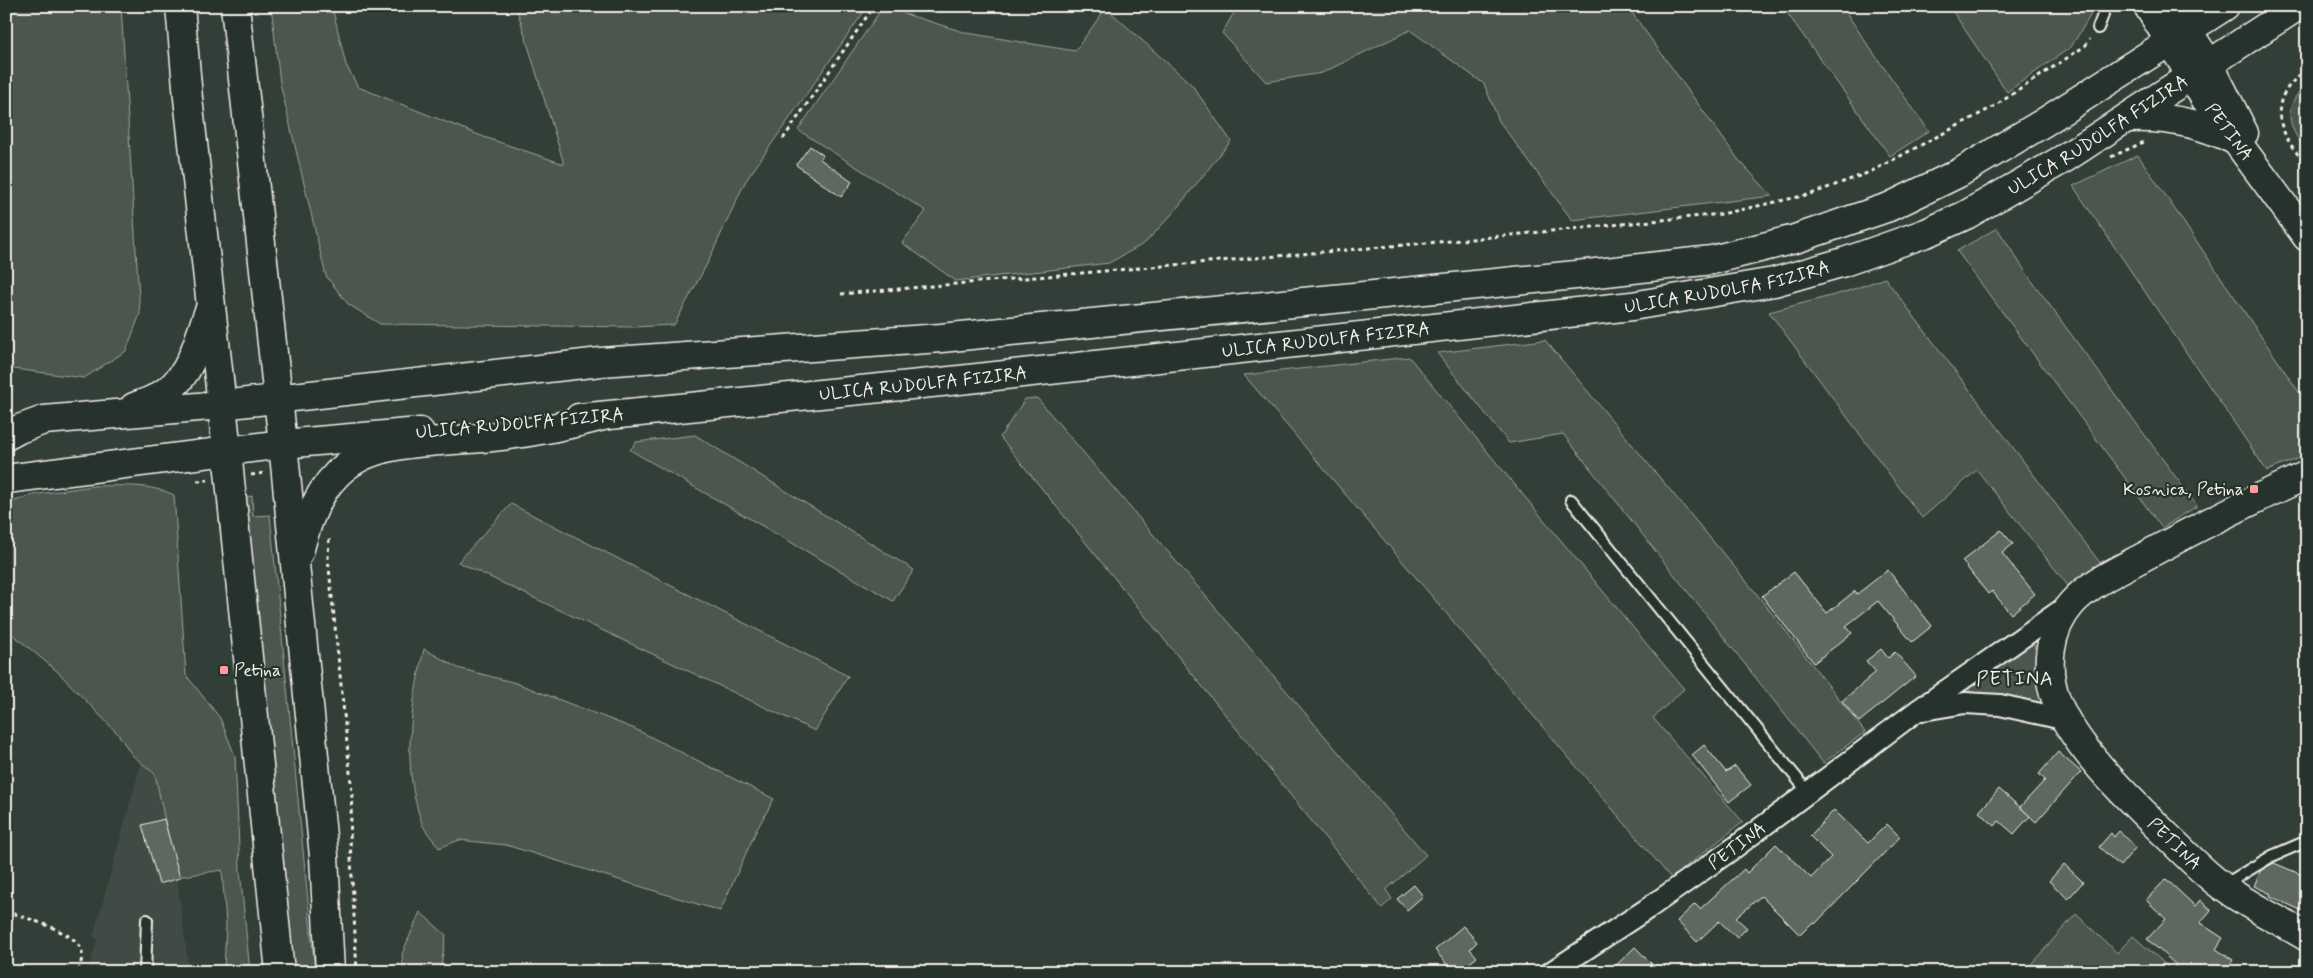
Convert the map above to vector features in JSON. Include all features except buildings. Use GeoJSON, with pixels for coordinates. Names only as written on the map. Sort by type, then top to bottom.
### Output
{"type":"FeatureCollection","features":[{"type":"Feature","properties":{"kind":"main road"},"geometry":{"type":"LineString","coordinates":[[180,6],[188,98],[212,305],[280,972]]}},
{"type":"Feature","properties":{"kind":"main road"},"geometry":{"type":"LineString","coordinates":[[235,6],[284,444],[324,856],[330,972]]}},
{"type":"Feature","properties":{"kind":"main road","name":"PETINA"},"geometry":{"type":"LineString","coordinates":[[2148,6],[2179,36],[2200,70],[2234,140],[2266,180],[2307,237]]}},
{"type":"Feature","properties":{"kind":"main road","name":"PETINA"},"geometry":{"type":"LineString","coordinates":[[2172,6],[2179,36]]}},
{"type":"Feature","properties":{"kind":"main road","name":"ULICA RUDOLFA FIZIRA"},"geometry":{"type":"LineString","coordinates":[[6,436],[44,420],[222,405],[601,362],[941,338],[1712,260],[1795,239],[1889,207],[1959,173],[2043,123],[2225,6]]}},
{"type":"Feature","properties":{"kind":"main road","name":"ULICA RUDOLFA FIZIRA"},"geometry":{"type":"LineString","coordinates":[[6,479],[284,444],[604,416],[941,382],[1632,306],[1774,282],[1844,262],[1926,233],[1966,215],[2065,158],[2298,6]]}},
{"type":"Feature","properties":{"kind":"main road","name":"PETINA"},"geometry":{"type":"LineString","coordinates":[[2200,70],[2229,100],[2266,180]]}},
{"type":"Feature","properties":{"kind":"main road"},"geometry":{"type":"LineString","coordinates":[[2127,118],[2165,118],[2201,125],[2234,140]]}},
{"type":"Feature","properties":{"kind":"main road"},"geometry":{"type":"LineString","coordinates":[[117,415],[155,399],[182,378],[193,358],[212,305]]}},
{"type":"Feature","properties":{"kind":"main road"},"geometry":{"type":"LineString","coordinates":[[295,571],[309,518],[319,498],[334,477],[362,455],[380,448],[410,444],[543,432],[604,416]]}},
{"type":"Feature","properties":{"kind":"main road","name":"PETINA"},"geometry":{"type":"LineString","coordinates":[[2307,475],[2150,553],[2100,582],[2073,602],[2055,629],[2049,664],[2055,695],[2067,720],[2097,763],[2141,810],[2222,886],[2307,937]]}},
{"type":"Feature","properties":{"kind":"street","name":"PETINA"},"geometry":{"type":"LineString","coordinates":[[1551,972],[1679,887],[1918,710],[2073,602]]}},
{"type":"Feature","properties":{"kind":"street","name":"PETINA"},"geometry":{"type":"LineString","coordinates":[[1918,710],[1965,703],[2000,705],[2067,720]]}},
{"type":"Feature","properties":{"kind":"lane"},"geometry":{"type":"LineString","coordinates":[[2098,28],[2103,14],[2102,6]]}},
{"type":"Feature","properties":{"kind":"lane"},"geometry":{"type":"LineString","coordinates":[[1571,500],[1808,792]]}},
{"type":"Feature","properties":{"kind":"lane"},"geometry":{"type":"LineString","coordinates":[[2222,886],[2272,856],[2307,841]]}},
{"type":"Feature","properties":{"kind":"lane"},"geometry":{"type":"LineString","coordinates":[[145,972],[147,920]]}},
{"type":"Feature","properties":{"kind":"path"},"geometry":{"type":"LineString","coordinates":[[783,139],[874,6]]}},
{"type":"Feature","properties":{"kind":"path"},"geometry":{"type":"LineString","coordinates":[[840,294],[1462,240],[1722,214],[1810,194],[1870,172],[1993,107],[2085,46],[2098,28]]}},
{"type":"Feature","properties":{"kind":"path"},"geometry":{"type":"LineString","coordinates":[[2307,70],[2291,80],[2280,103],[2280,126],[2292,149],[2307,165]]}},
{"type":"Feature","properties":{"kind":"path"},"geometry":{"type":"LineString","coordinates":[[330,535],[328,558],[352,792],[350,840],[357,972]]}},
{"type":"Feature","properties":{"kind":"path"},"geometry":{"type":"LineString","coordinates":[[6,911],[72,937],[81,949],[82,956],[78,972]]}},
{"type":"Feature","properties":{"kind":"shaded area"},"geometry":{"type":"Polygon","coordinates":[[[6,6],[121,6],[140,314],[126,351],[84,378],[6,368],[6,6]]]}},
{"type":"Feature","properties":{"kind":"shaded area"},"geometry":{"type":"Polygon","coordinates":[[[271,6],[332,6],[346,65],[358,87],[484,137],[564,164],[516,6],[868,6],[745,182],[707,264],[674,325],[633,327],[380,324],[348,304],[326,276],[280,83],[271,6]]]}},
{"type":"Feature","properties":{"kind":"shaded area"},"geometry":{"type":"Polygon","coordinates":[[[1238,6],[1627,6],[1738,159],[1772,196],[1572,220],[1499,121],[1484,84],[1410,30],[1322,73],[1266,82],[1222,33],[1238,6]]]}},
{"type":"Feature","properties":{"kind":"shaded area"},"geometry":{"type":"Polygon","coordinates":[[[1782,6],[1842,6],[1929,131],[1890,156],[1782,6]]]}},
{"type":"Feature","properties":{"kind":"shaded area"},"geometry":{"type":"Polygon","coordinates":[[[1949,6],[2096,6],[2071,47],[2007,92],[1949,6]]]}},
{"type":"Feature","properties":{"kind":"shaded area"},"geometry":{"type":"Polygon","coordinates":[[[883,7],[967,33],[1075,51],[1106,8],[1192,85],[1231,141],[1173,213],[1145,243],[1109,263],[956,281],[902,243],[926,211],[798,130],[883,7]]]}},
{"type":"Feature","properties":{"kind":"shaded area"},"geometry":{"type":"Polygon","coordinates":[[[2307,83],[2307,150],[2291,125],[2290,116],[2294,100],[2307,83]]]}},
{"type":"Feature","properties":{"kind":"shaded area"},"geometry":{"type":"Polygon","coordinates":[[[2138,155],[2307,404],[2307,455],[2267,471],[2073,186],[2138,155]]]}},
{"type":"Feature","properties":{"kind":"shaded area"},"geometry":{"type":"Polygon","coordinates":[[[1997,228],[2029,277],[2197,506],[2162,528],[1957,251],[1997,228]]]}},
{"type":"Feature","properties":{"kind":"shaded area"},"geometry":{"type":"Polygon","coordinates":[[[1885,278],[2101,564],[2069,587],[1977,470],[1922,518],[1769,312],[1842,293],[1885,278]]]}},
{"type":"Feature","properties":{"kind":"shaded area"},"geometry":{"type":"Polygon","coordinates":[[[1545,340],[1756,593],[1865,732],[1823,763],[1563,434],[1509,443],[1437,353],[1545,340]]]}},
{"type":"Feature","properties":{"kind":"shaded area"},"geometry":{"type":"Polygon","coordinates":[[[1409,357],[1684,689],[1653,718],[1743,822],[1671,878],[1244,375],[1409,357]]]}},
{"type":"Feature","properties":{"kind":"shaded area"},"geometry":{"type":"Polygon","coordinates":[[[1037,398],[1426,855],[1386,890],[1392,899],[1382,908],[1000,437],[1025,399],[1037,398]]]}},
{"type":"Feature","properties":{"kind":"shaded area"},"geometry":{"type":"Polygon","coordinates":[[[695,435],[914,570],[893,601],[630,450],[636,442],[695,435]]]}},
{"type":"Feature","properties":{"kind":"shaded area"},"geometry":{"type":"Polygon","coordinates":[[[92,486],[144,487],[174,495],[186,675],[220,718],[235,756],[240,871],[250,972],[224,972],[226,923],[222,870],[177,877],[155,774],[132,755],[118,734],[58,672],[6,629],[6,504],[33,495],[92,486]]]}},
{"type":"Feature","properties":{"kind":"shaded area"},"geometry":{"type":"Polygon","coordinates":[[[252,496],[253,516],[270,515],[315,972],[291,972],[244,497],[252,496]]]}},
{"type":"Feature","properties":{"kind":"shaded area"},"geometry":{"type":"Polygon","coordinates":[[[511,504],[848,676],[815,731],[458,562],[511,504]]]}},
{"type":"Feature","properties":{"kind":"shaded area"},"geometry":{"type":"Polygon","coordinates":[[[2031,643],[2034,644],[2048,709],[1969,692],[1969,684],[2031,643]]]}},
{"type":"Feature","properties":{"kind":"shaded area"},"geometry":{"type":"Polygon","coordinates":[[[424,649],[458,668],[516,683],[635,729],[774,799],[757,829],[720,911],[506,845],[459,840],[439,848],[422,823],[416,802],[410,758],[412,715],[424,649]]]}},
{"type":"Feature","properties":{"kind":"shaded area"},"geometry":{"type":"Polygon","coordinates":[[[141,763],[155,774],[177,877],[189,972],[88,972],[97,939],[93,937],[141,763]]]}},
{"type":"Feature","properties":{"kind":"shaded area"},"geometry":{"type":"Polygon","coordinates":[[[420,912],[446,935],[440,972],[404,972],[402,954],[420,912]]]}},
{"type":"Feature","properties":{"kind":"shaded area"},"geometry":{"type":"Polygon","coordinates":[[[2076,914],[2117,953],[2133,936],[2172,970],[2170,972],[2024,972],[2076,914]]]}},
{"type":"Feature","properties":{"kind":"place","name":"Kosnica, Petina"},"geometry":{"type":"Point","coordinates":[2254,489]}},
{"type":"Feature","properties":{"kind":"place","name":"Petina"},"geometry":{"type":"Point","coordinates":[224,670]}},
{"type":"Feature","properties":{"kind":"district","name":"PETINA"},"geometry":{"type":"Point","coordinates":[2015,678]}}]}
